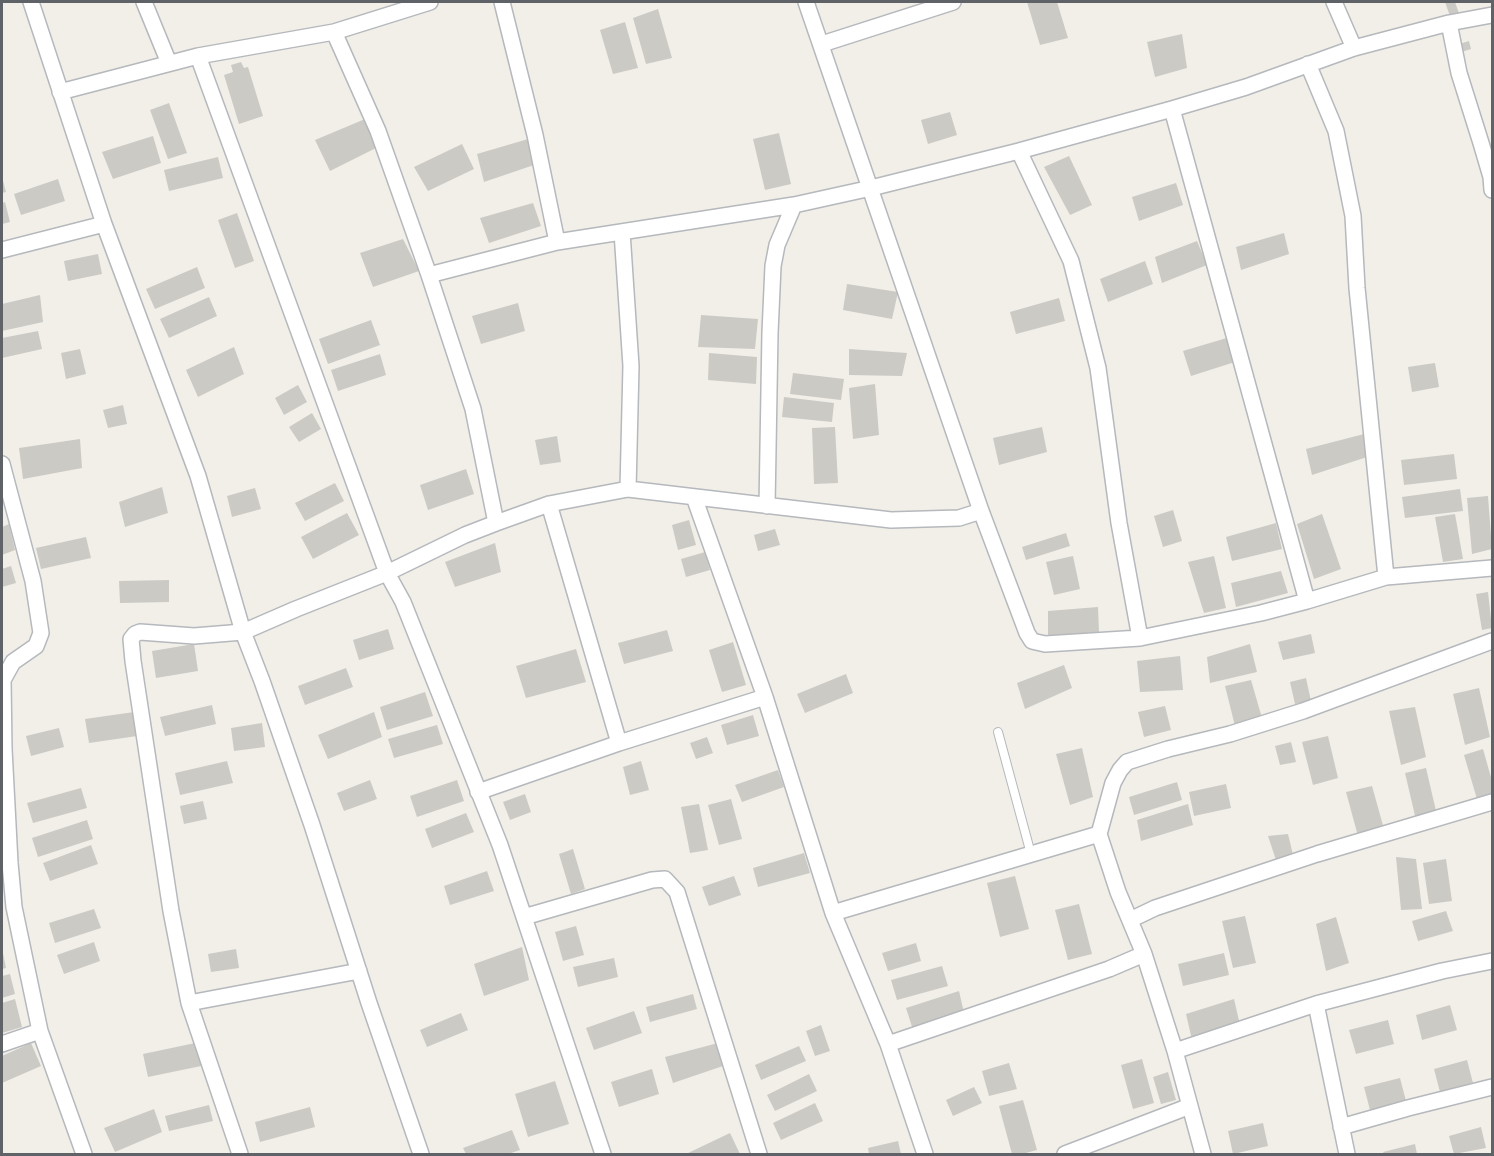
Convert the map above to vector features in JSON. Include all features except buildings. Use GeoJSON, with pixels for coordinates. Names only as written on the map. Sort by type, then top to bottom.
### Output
{"type":"FeatureCollection","features":[{"type":"Feature","properties":{"kind":"street"},"geometry":{"type":"LineString","coordinates":[[31,2],[104,224],[198,476],[243,632],[312,825],[422,1155]]}},
{"type":"Feature","properties":{"kind":"street"},"geometry":{"type":"LineString","coordinates":[[144,2],[169,63]]}},
{"type":"Feature","properties":{"kind":"street"},"geometry":{"type":"LineString","coordinates":[[60,92],[198,56],[334,32],[430,2]]}},
{"type":"Feature","properties":{"kind":"street"},"geometry":{"type":"LineString","coordinates":[[502,2],[535,135],[556,242]]}},
{"type":"Feature","properties":{"kind":"street"},"geometry":{"type":"LineString","coordinates":[[806,2],[981,511],[1026,633],[1032,641],[1045,644],[1140,638],[1261,613],[1386,577],[1492,568]]}},
{"type":"Feature","properties":{"kind":"street"},"geometry":{"type":"LineString","coordinates":[[822,44],[953,2]]}},
{"type":"Feature","properties":{"kind":"street"},"geometry":{"type":"LineString","coordinates":[[1334,2],[1354,48]]}},
{"type":"Feature","properties":{"kind":"street"},"geometry":{"type":"LineString","coordinates":[[429,274],[556,242],[794,205],[871,188],[1172,109],[1246,87],[1354,48],[1449,23],[1492,15]]}},
{"type":"Feature","properties":{"kind":"street"},"geometry":{"type":"LineString","coordinates":[[1449,23],[1459,73],[1487,145],[1492,181]]}},
{"type":"Feature","properties":{"kind":"street"},"geometry":{"type":"LineString","coordinates":[[334,32],[378,131],[429,274],[473,409],[496,523]]}},
{"type":"Feature","properties":{"kind":"street"},"geometry":{"type":"LineString","coordinates":[[198,56],[387,573],[403,602],[500,845],[603,1155]]}},
{"type":"Feature","properties":{"kind":"street"},"geometry":{"type":"LineString","coordinates":[[1308,64],[1336,131],[1353,216],[1358,300],[1386,577]]}},
{"type":"Feature","properties":{"kind":"street"},"geometry":{"type":"LineString","coordinates":[[1172,109],[1308,601]]}},
{"type":"Feature","properties":{"kind":"street"},"geometry":{"type":"LineString","coordinates":[[1019,151],[1071,261],[1098,368],[1119,523],[1140,638]]}},
{"type":"Feature","properties":{"kind":"street"},"geometry":{"type":"LineString","coordinates":[[767,506],[773,266],[777,245],[794,205]]}},
{"type":"Feature","properties":{"kind":"street"},"geometry":{"type":"LineString","coordinates":[[2,250],[104,224]]}},
{"type":"Feature","properties":{"kind":"street"},"geometry":{"type":"LineString","coordinates":[[622,232],[624,289],[631,366],[628,489]]}},
{"type":"Feature","properties":{"kind":"street"},"geometry":{"type":"LineString","coordinates":[[2,464],[33,581],[41,633],[36,646],[13,662],[3,680],[3,749],[10,863],[8,908],[40,1031],[84,1155]]}},
{"type":"Feature","properties":{"kind":"street"},"geometry":{"type":"LineString","coordinates":[[240,1155],[189,1003],[170,900],[134,672],[131,639],[135,634],[140,632],[194,636],[243,632],[387,573],[465,535],[496,523],[549,504],[628,489],[891,520],[958,518],[981,511]]}},
{"type":"Feature","properties":{"kind":"street"},"geometry":{"type":"LineString","coordinates":[[694,496],[765,697],[832,913],[888,1044],[925,1155]]}},
{"type":"Feature","properties":{"kind":"street"},"geometry":{"type":"LineString","coordinates":[[549,504],[619,743]]}},
{"type":"Feature","properties":{"kind":"street"},"geometry":{"type":"LineString","coordinates":[[1203,1155],[1175,1051],[1144,954],[1118,892],[1099,834],[1113,783],[1127,762],[1303,711],[1492,641]]}},
{"type":"Feature","properties":{"kind":"street"},"geometry":{"type":"LineString","coordinates":[[478,792],[619,743],[765,697]]}},
{"type":"Feature","properties":{"kind":"street"},"geometry":{"type":"LineString","coordinates":[[1130,920],[1155,908],[1317,854],[1492,802]]}},
{"type":"Feature","properties":{"kind":"street"},"geometry":{"type":"LineString","coordinates":[[832,913],[1099,834]]}},
{"type":"Feature","properties":{"kind":"street"},"geometry":{"type":"LineString","coordinates":[[524,917],[652,880],[666,879],[677,892],[759,1155]]}},
{"type":"Feature","properties":{"kind":"street"},"geometry":{"type":"LineString","coordinates":[[888,1044],[1109,969],[1144,954]]}},
{"type":"Feature","properties":{"kind":"street"},"geometry":{"type":"LineString","coordinates":[[1175,1051],[1316,1004],[1442,971],[1492,961]]}},
{"type":"Feature","properties":{"kind":"street"},"geometry":{"type":"LineString","coordinates":[[189,1003],[359,971]]}},
{"type":"Feature","properties":{"kind":"street"},"geometry":{"type":"LineString","coordinates":[[1316,1004],[1347,1155]]}},
{"type":"Feature","properties":{"kind":"street"},"geometry":{"type":"LineString","coordinates":[[2,1044],[40,1031]]}},
{"type":"Feature","properties":{"kind":"street"},"geometry":{"type":"LineString","coordinates":[[1341,1127],[1492,1087]]}},
{"type":"Feature","properties":{"kind":"street"},"geometry":{"type":"LineString","coordinates":[[1065,1155],[1190,1106]]}},
{"type":"Feature","properties":{"kind":"lane"},"geometry":{"type":"LineString","coordinates":[[998,732],[1031,854]]}}]}
